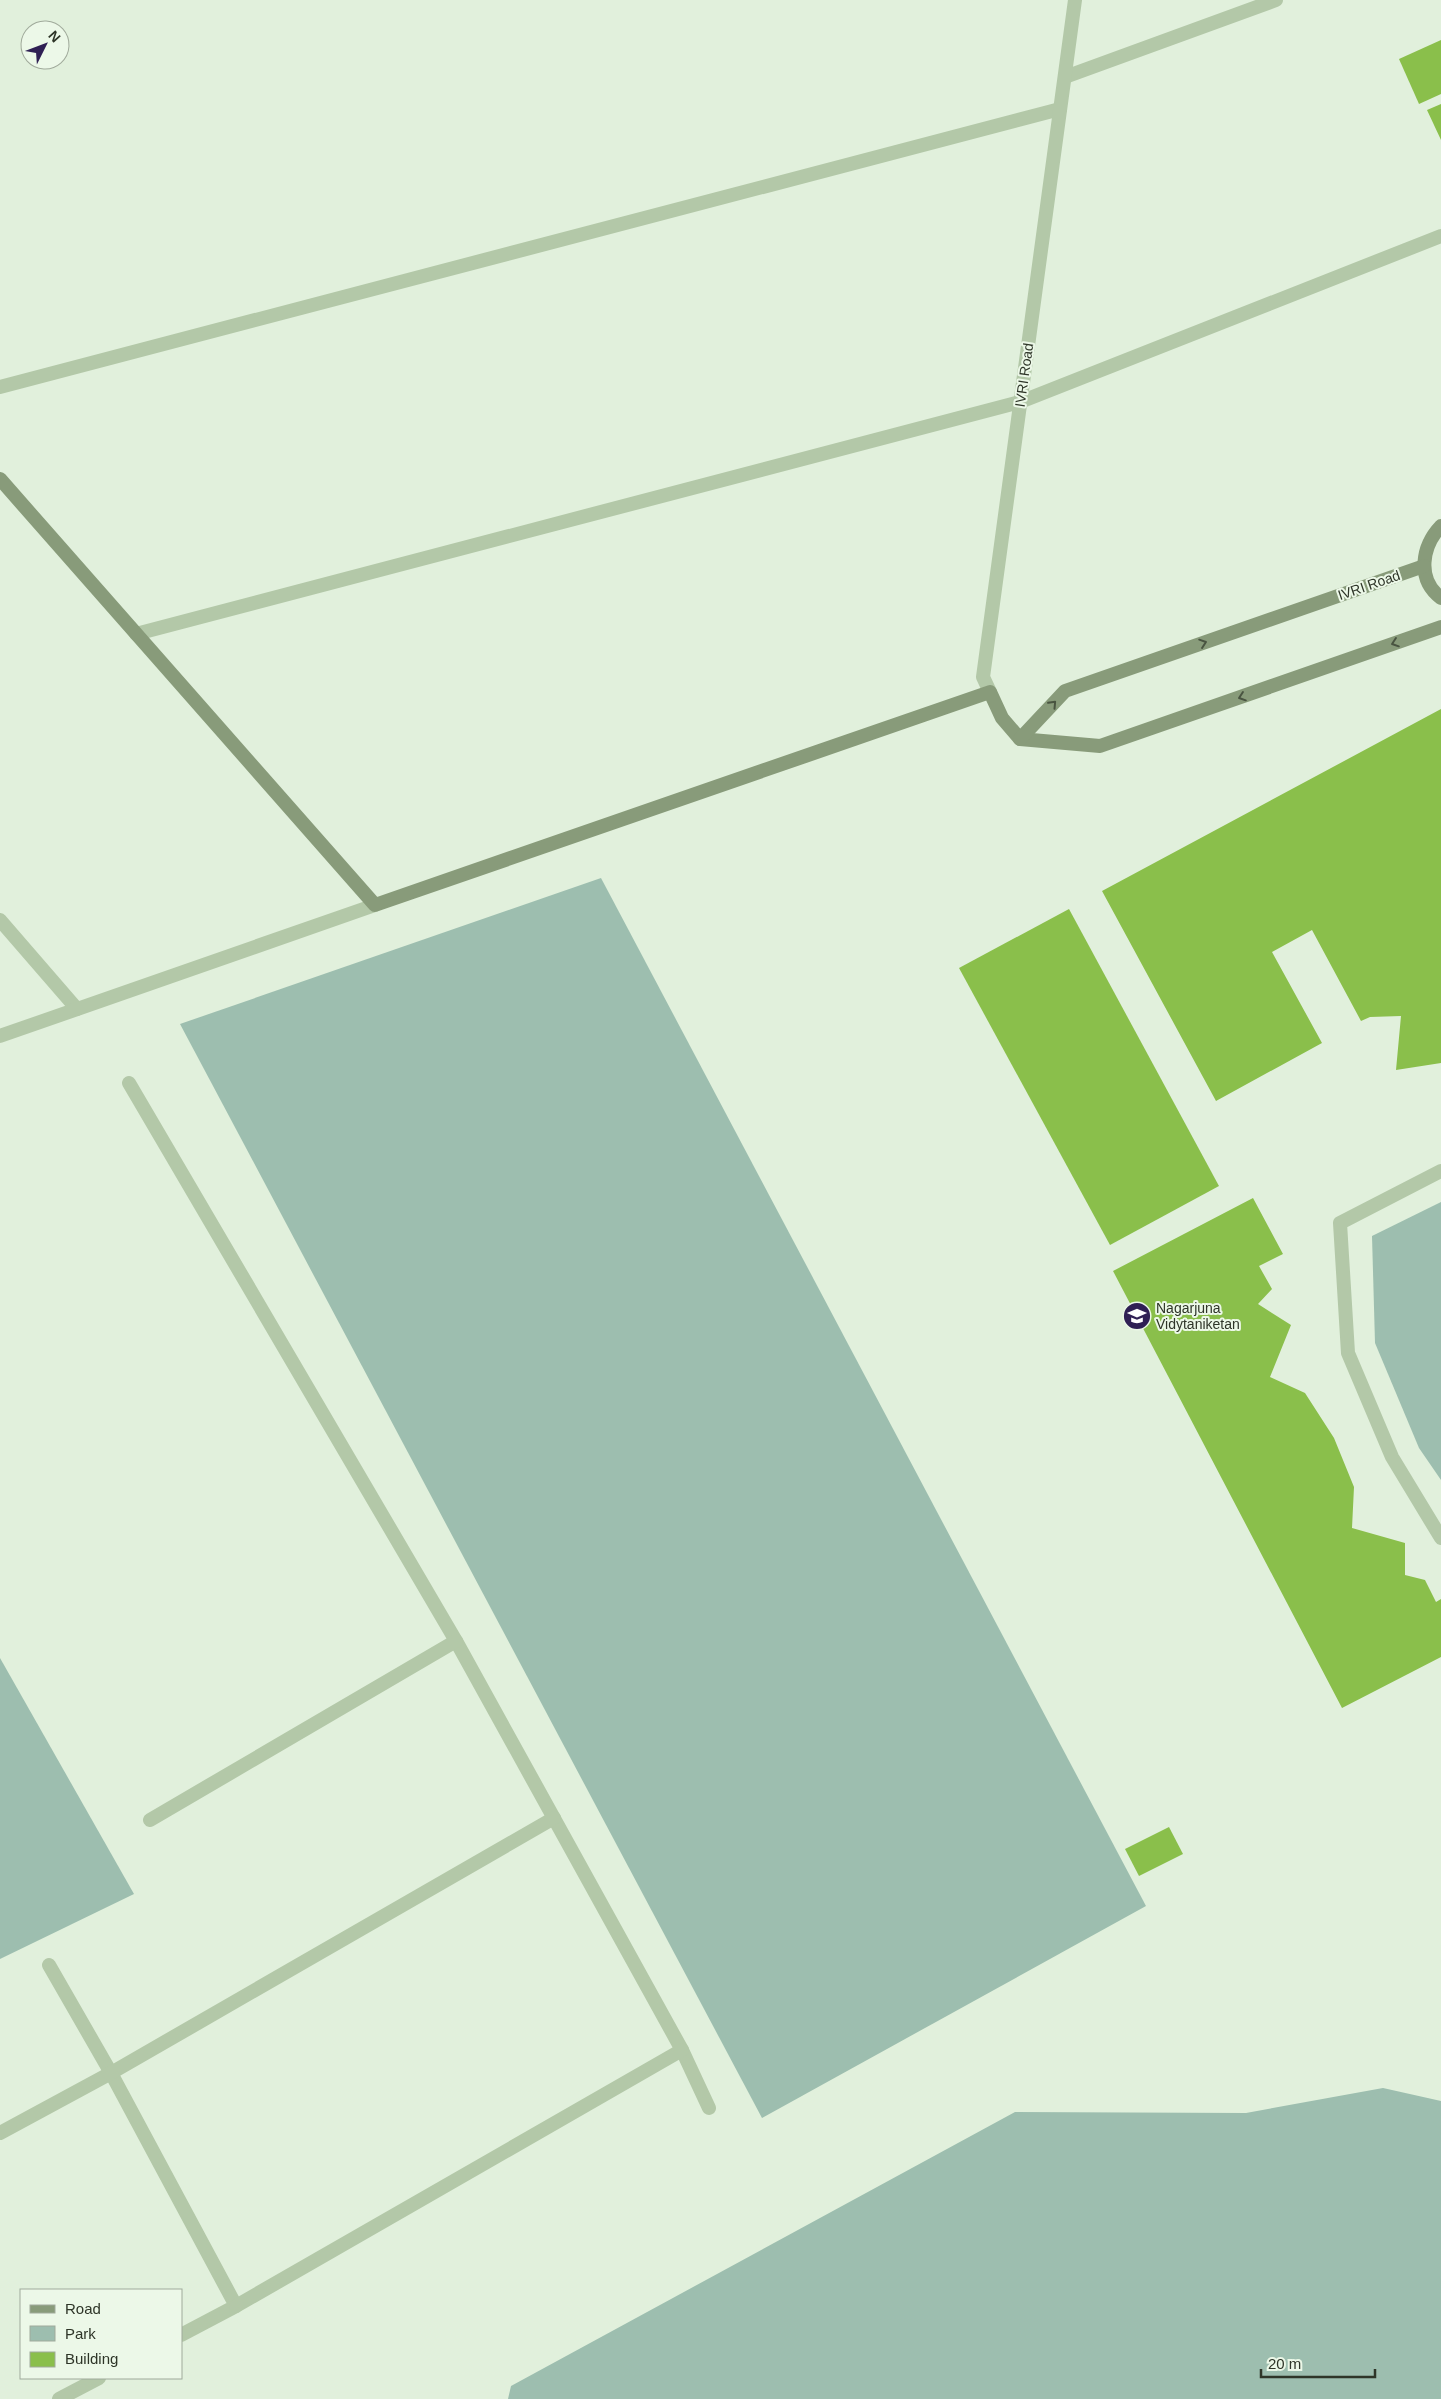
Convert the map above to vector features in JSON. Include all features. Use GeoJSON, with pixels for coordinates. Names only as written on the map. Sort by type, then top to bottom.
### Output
{"type":"FeatureCollection","features":[{"type":"Feature","properties":{"kind":"main road"},"geometry":{"type":"LineString","coordinates":[[0,479],[374,905],[990,692]]}},
{"type":"Feature","properties":{"kind":"main road"},"geometry":{"type":"LineString","coordinates":[[1441,526],[1431,536],[1425,550],[1424,566],[1428,582],[1441,598]]}},
{"type":"Feature","properties":{"kind":"main road","name":"IVRI Road"},"geometry":{"type":"LineString","coordinates":[[990,692],[1002,718],[1020,739],[1065,691],[1424,566]]}},
{"type":"Feature","properties":{"kind":"main road"},"geometry":{"type":"LineString","coordinates":[[1020,739],[1100,746],[1441,627]]}},
{"type":"Feature","properties":{"kind":"street","name":"IVRI Road"},"geometry":{"type":"LineString","coordinates":[[990,692],[983,677],[1075,0]]}},
{"type":"Feature","properties":{"kind":"street"},"geometry":{"type":"LineString","coordinates":[[1065,77],[1276,0]]}},
{"type":"Feature","properties":{"kind":"street"},"geometry":{"type":"LineString","coordinates":[[0,387],[1060,109]]}},
{"type":"Feature","properties":{"kind":"street"},"geometry":{"type":"LineString","coordinates":[[136,634],[1020,402],[1441,236]]}},
{"type":"Feature","properties":{"kind":"street"},"geometry":{"type":"LineString","coordinates":[[0,1036],[374,905]]}},
{"type":"Feature","properties":{"kind":"street"},"geometry":{"type":"LineString","coordinates":[[0,920],[77,1009]]}},
{"type":"Feature","properties":{"kind":"street"},"geometry":{"type":"LineString","coordinates":[[129,1083],[456,1642],[682,2050],[709,2108]]}},
{"type":"Feature","properties":{"kind":"street"},"geometry":{"type":"LineString","coordinates":[[1441,1171],[1340,1223],[1348,1353],[1392,1457],[1441,1538]]}},
{"type":"Feature","properties":{"kind":"street"},"geometry":{"type":"LineString","coordinates":[[150,1820],[456,1642]]}},
{"type":"Feature","properties":{"kind":"street"},"geometry":{"type":"LineString","coordinates":[[0,2133],[111,2073],[554,1818]]}},
{"type":"Feature","properties":{"kind":"street"},"geometry":{"type":"LineString","coordinates":[[49,1965],[111,2073],[236,2306]]}},
{"type":"Feature","properties":{"kind":"street"},"geometry":{"type":"LineString","coordinates":[[182,2334],[236,2306],[682,2050]]}},
{"type":"Feature","properties":{"kind":"street"},"geometry":{"type":"LineString","coordinates":[[59,2399],[97,2379]]}},
{"type":"Feature","properties":{"kind":"green space"},"geometry":{"type":"Polygon","coordinates":[[[601,878],[1146,1906],[762,2118],[180,1024],[601,878]]]}},
{"type":"Feature","properties":{"kind":"green space"},"geometry":{"type":"Polygon","coordinates":[[[1441,1202],[1441,1480],[1419,1448],[1375,1343],[1372,1236],[1441,1202]]]}},
{"type":"Feature","properties":{"kind":"green space"},"geometry":{"type":"Polygon","coordinates":[[[0,1658],[134,1894],[0,1959],[0,1658]]]}},
{"type":"Feature","properties":{"kind":"green space"},"geometry":{"type":"Polygon","coordinates":[[[1383,2088],[1441,2101],[1441,2399],[508,2399],[511,2386],[1015,2112],[1246,2113],[1383,2088]]]}},
{"type":"Feature","properties":{"kind":"building"},"geometry":{"type":"Polygon","coordinates":[[[1441,40],[1441,94],[1419,104],[1399,59],[1441,40]]]}},
{"type":"Feature","properties":{"kind":"building"},"geometry":{"type":"Polygon","coordinates":[[[1441,104],[1441,140],[1427,110],[1441,104]]]}},
{"type":"Feature","properties":{"kind":"building"},"geometry":{"type":"Polygon","coordinates":[[[1441,709],[1441,1063],[1396,1070],[1401,1016],[1370,1017],[1361,1021],[1312,930],[1272,952],[1322,1043],[1216,1101],[1102,891],[1441,709]]]}},
{"type":"Feature","properties":{"kind":"building"},"geometry":{"type":"Polygon","coordinates":[[[1069,909],[1219,1186],[1110,1245],[959,968],[1069,909]]]}},
{"type":"Feature","properties":{"kind":"building"},"geometry":{"type":"Polygon","coordinates":[[[1253,1198],[1283,1254],[1259,1266],[1272,1289],[1258,1304],[1291,1325],[1270,1377],[1305,1393],[1334,1438],[1354,1487],[1352,1528],[1405,1543],[1405,1575],[1425,1580],[1436,1602],[1441,1599],[1441,1657],[1342,1708],[1113,1271],[1253,1198]]]}},
{"type":"Feature","properties":{"kind":"building"},"geometry":{"type":"Polygon","coordinates":[[[1169,1827],[1183,1854],[1139,1876],[1125,1849],[1169,1827]]]}},
{"type":"Feature","properties":{"kind":"place","name":"Nagarjuna Vidytaniketan"},"geometry":{"type":"Point","coordinates":[1137,1316]}}]}
